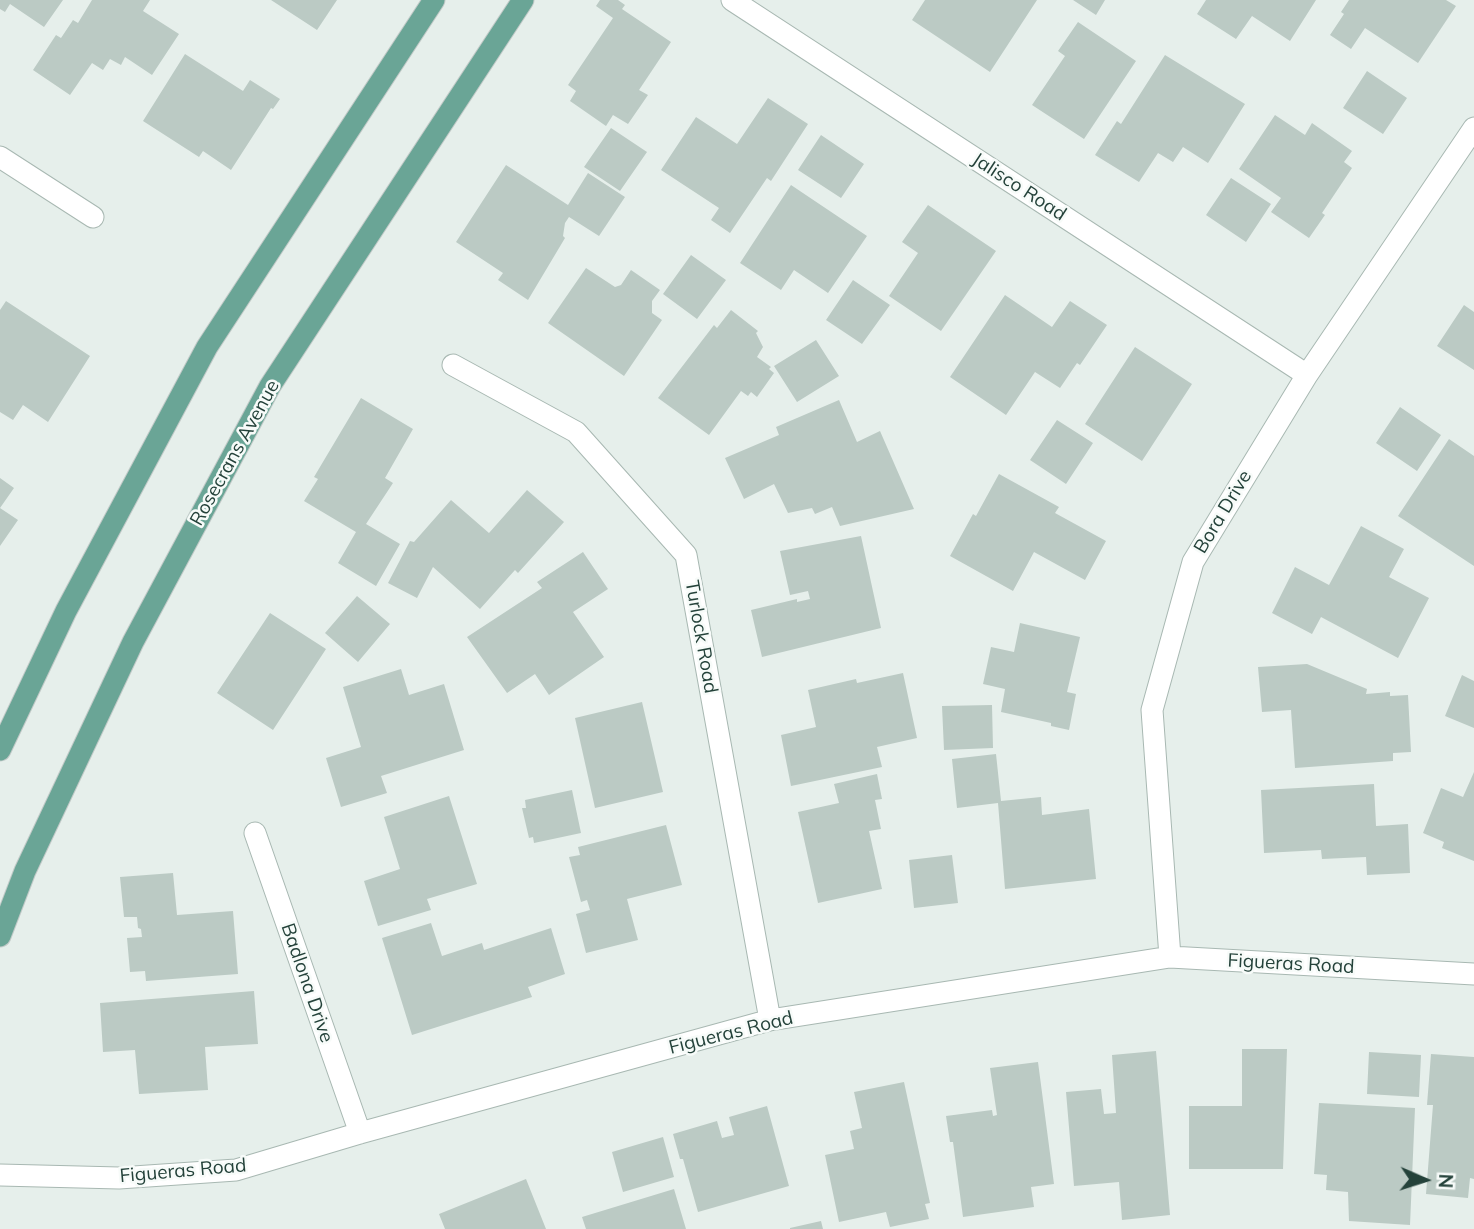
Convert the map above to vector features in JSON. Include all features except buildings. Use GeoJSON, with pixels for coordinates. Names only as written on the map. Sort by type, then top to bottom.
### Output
{"type":"FeatureCollection","features":[{"type":"Feature","properties":{"kind":"main road"},"geometry":{"type":"LineString","coordinates":[[0,750],[66,611],[207,347],[434,0]]}},
{"type":"Feature","properties":{"kind":"main road","name":"Rosecrans Avenue"},"geometry":{"type":"LineString","coordinates":[[0,936],[25,871],[133,642],[270,386],[523,0]]}},
{"type":"Feature","properties":{"kind":"street","name":"Jalisco Road"},"geometry":{"type":"LineString","coordinates":[[732,0],[1307,375]]}},
{"type":"Feature","properties":{"kind":"street","name":"Bora Drive"},"geometry":{"type":"LineString","coordinates":[[1170,957],[1152,710],[1193,562],[1307,375],[1474,128]]}},
{"type":"Feature","properties":{"kind":"street"},"geometry":{"type":"LineString","coordinates":[[0,157],[93,217]]}},
{"type":"Feature","properties":{"kind":"street","name":"Turlock Road"},"geometry":{"type":"LineString","coordinates":[[453,365],[576,432],[686,555],[770,1020]]}},
{"type":"Feature","properties":{"kind":"street","name":"Badlona Drive"},"geometry":{"type":"LineString","coordinates":[[255,833],[360,1133]]}},
{"type":"Feature","properties":{"kind":"street","name":"Figueras Road"},"geometry":{"type":"LineString","coordinates":[[0,1175],[119,1178],[236,1170],[770,1020],[1170,957],[1474,974]]}}]}
